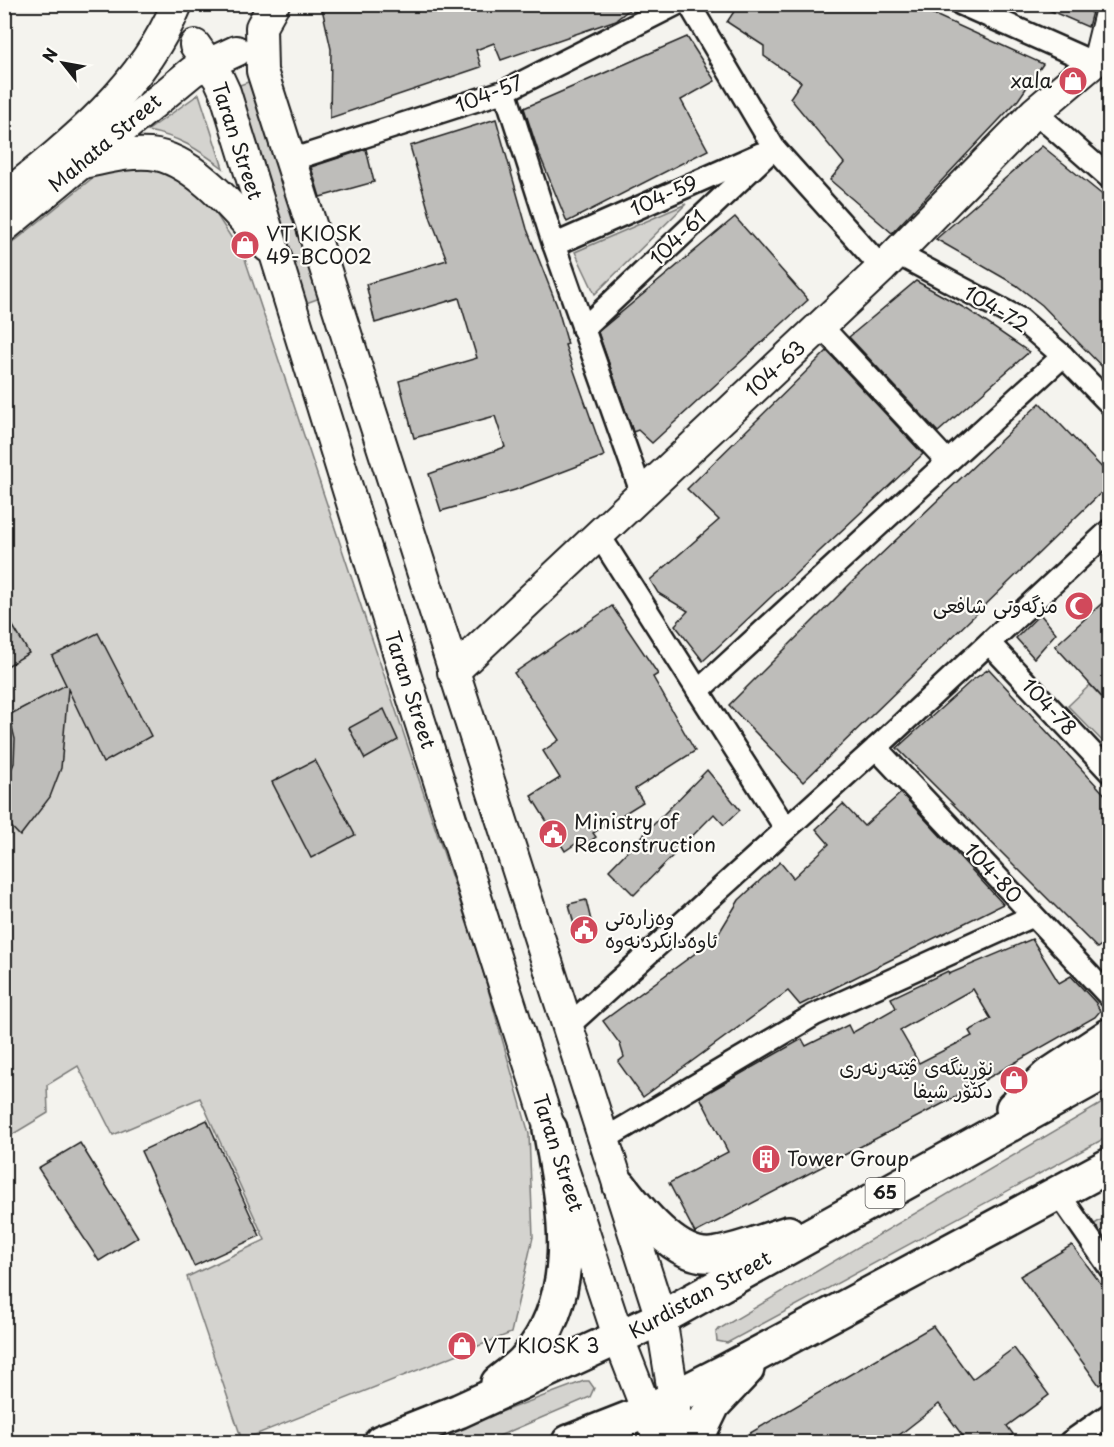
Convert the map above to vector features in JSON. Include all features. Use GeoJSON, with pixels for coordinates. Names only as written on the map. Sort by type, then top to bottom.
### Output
{"type":"FeatureCollection","features":[{"type":"Feature","properties":{"kind":"highway","name":"Kurdistan Street"},"geometry":{"type":"LineString","coordinates":[[976,1142],[1048,1076],[1110,1035]]}},
{"type":"Feature","properties":{"kind":"highway","name":"Kurdistan Street"},"geometry":{"type":"LineString","coordinates":[[381,1443],[619,1340],[1110,1069]]}},
{"type":"Feature","properties":{"kind":"highway"},"geometry":{"type":"LineString","coordinates":[[459,1411],[526,1360],[545,1332],[558,1300],[565,1270],[566,1238],[562,1197],[550,1129]]}},
{"type":"Feature","properties":{"kind":"highway"},"geometry":{"type":"LineString","coordinates":[[569,1443],[661,1404],[1110,1165]]}},
{"type":"Feature","properties":{"kind":"highway"},"geometry":{"type":"LineString","coordinates":[[620,1186],[642,1215],[683,1248],[698,1254],[712,1255],[842,1218]]}},
{"type":"Feature","properties":{"kind":"highway"},"geometry":{"type":"LineString","coordinates":[[695,1443],[705,1419],[727,1389],[767,1351],[798,1332]]}},
{"type":"Feature","properties":{"kind":"highway"},"geometry":{"type":"LineString","coordinates":[[609,1443],[628,1440],[634,1443]]}},
{"type":"Feature","properties":{"kind":"main road","name":"Taran Street"},"geometry":{"type":"LineString","coordinates":[[178,7],[182,28],[202,54],[225,92],[272,251],[458,842],[619,1340],[661,1404]]}},
{"type":"Feature","properties":{"kind":"main road","name":"Mahata Street"},"geometry":{"type":"LineString","coordinates":[[4,197],[75,141],[115,100],[163,34],[178,7]]}},
{"type":"Feature","properties":{"kind":"main road"},"geometry":{"type":"LineString","coordinates":[[266,12],[262,71],[566,1028],[620,1186],[661,1318],[659,1443]]}},
{"type":"Feature","properties":{"kind":"main road","name":"Mahata Street"},"geometry":{"type":"LineString","coordinates":[[4,227],[193,71],[202,54],[236,51],[248,44],[266,12]]}},
{"type":"Feature","properties":{"kind":"main road"},"geometry":{"type":"LineString","coordinates":[[1100,61],[1110,13]]}},
{"type":"Feature","properties":{"kind":"main road","name":"104-63"},"geometry":{"type":"LineString","coordinates":[[453,672],[890,261],[1035,112],[1100,61]]}},
{"type":"Feature","properties":{"kind":"main road"},"geometry":{"type":"LineString","coordinates":[[79,163],[132,154],[153,154],[179,165],[213,188],[272,251]]}},
{"type":"Feature","properties":{"kind":"main road"},"geometry":{"type":"LineString","coordinates":[[458,842],[502,826]]}},
{"type":"Feature","properties":{"kind":"main road"},"geometry":{"type":"LineString","coordinates":[[661,1404],[681,1443]]}},
{"type":"Feature","properties":{"kind":"street","name":"104-57"},"geometry":{"type":"LineString","coordinates":[[291,160],[505,91],[677,4]]}},
{"type":"Feature","properties":{"kind":"street","name":"104-72"},"geometry":{"type":"LineString","coordinates":[[690,4],[774,148],[890,261],[1020,319],[1063,356],[1110,404]]}},
{"type":"Feature","properties":{"kind":"street"},"geometry":{"type":"LineString","coordinates":[[961,4],[1100,61]]}},
{"type":"Feature","properties":{"kind":"street"},"geometry":{"type":"LineString","coordinates":[[505,91],[554,244],[642,494]]}},
{"type":"Feature","properties":{"kind":"street"},"geometry":{"type":"LineString","coordinates":[[1035,112],[1110,178]]}},
{"type":"Feature","properties":{"kind":"street","name":"104-59"},"geometry":{"type":"LineString","coordinates":[[554,244],[774,148]]}},
{"type":"Feature","properties":{"kind":"street","name":"104-61"},"geometry":{"type":"LineString","coordinates":[[583,329],[774,148]]}},
{"type":"Feature","properties":{"kind":"street"},"geometry":{"type":"LineString","coordinates":[[821,326],[947,461]]}},
{"type":"Feature","properties":{"kind":"street"},"geometry":{"type":"LineString","coordinates":[[698,691],[1063,356]]}},
{"type":"Feature","properties":{"kind":"street"},"geometry":{"type":"LineString","coordinates":[[566,1028],[876,748],[1110,530]]}},
{"type":"Feature","properties":{"kind":"street"},"geometry":{"type":"LineString","coordinates":[[599,535],[786,829]]}},
{"type":"Feature","properties":{"kind":"street","name":"104-78"},"geometry":{"type":"LineString","coordinates":[[989,643],[1110,772]]}},
{"type":"Feature","properties":{"kind":"street","name":"104-80"},"geometry":{"type":"LineString","coordinates":[[876,748],[1110,997]]}},
{"type":"Feature","properties":{"kind":"street"},"geometry":{"type":"LineString","coordinates":[[603,1140],[814,1015],[1033,916]]}},
{"type":"Feature","properties":{"kind":"street"},"geometry":{"type":"LineString","coordinates":[[1058,1193],[1110,1268]]}},
{"type":"Feature","properties":{"kind":"street"},"geometry":{"type":"LineString","coordinates":[[1070,1443],[1110,1414]]}},
{"type":"Feature","properties":{"kind":"shaded area"},"geometry":{"type":"Polygon","coordinates":[[[251,81],[320,298],[306,303],[237,86],[251,81]]]}},
{"type":"Feature","properties":{"kind":"shaded area"},"geometry":{"type":"Polygon","coordinates":[[[199,94],[223,168],[187,144],[147,131],[199,94]]]}},
{"type":"Feature","properties":{"kind":"shaded area"},"geometry":{"type":"Polygon","coordinates":[[[119,162],[166,171],[211,206],[245,259],[482,968],[529,1134],[533,1237],[511,1333],[242,1440],[187,1277],[265,1240],[200,1098],[113,1135],[78,1066],[47,1085],[48,1113],[5,1139],[5,249],[101,171],[119,162]]]}},
{"type":"Feature","properties":{"kind":"shaded area"},"geometry":{"type":"Polygon","coordinates":[[[686,204],[595,294],[575,252],[686,204]]]}},
{"type":"Feature","properties":{"kind":"shaded area"},"geometry":{"type":"Polygon","coordinates":[[[1090,685],[1103,699],[1109,693],[1109,748],[1068,706],[1090,685]]]}},
{"type":"Feature","properties":{"kind":"shaded area"},"geometry":{"type":"Polygon","coordinates":[[[1109,1099],[1109,1136],[727,1343],[717,1341],[716,1333],[719,1329],[1109,1099]]]}},
{"type":"Feature","properties":{"kind":"shaded area"},"geometry":{"type":"Polygon","coordinates":[[[1109,1215],[1109,1252],[1091,1226],[1109,1215]]]}},
{"type":"Feature","properties":{"kind":"shaded area"},"geometry":{"type":"Polygon","coordinates":[[[589,1381],[594,1388],[590,1397],[485,1442],[421,1442],[589,1381]]]}},
{"type":"Feature","properties":{"kind":"building"},"geometry":{"type":"Polygon","coordinates":[[[321,4],[636,4],[616,20],[501,60],[494,43],[476,50],[481,67],[330,118],[331,49],[321,4]]]}},
{"type":"Feature","properties":{"kind":"building"},"geometry":{"type":"Polygon","coordinates":[[[739,4],[911,4],[1043,64],[1018,100],[892,233],[830,180],[844,163],[790,98],[801,82],[764,56],[764,46],[727,22],[739,4]]]}},
{"type":"Feature","properties":{"kind":"building"},"geometry":{"type":"Polygon","coordinates":[[[1035,4],[1094,4],[1088,27],[1035,4]]]}},
{"type":"Feature","properties":{"kind":"building"},"geometry":{"type":"Polygon","coordinates":[[[687,37],[715,81],[681,100],[708,150],[567,222],[538,151],[524,108],[687,37]]]}},
{"type":"Feature","properties":{"kind":"building"},"geometry":{"type":"Polygon","coordinates":[[[496,119],[527,229],[557,306],[568,344],[565,345],[604,456],[515,490],[441,511],[429,474],[505,447],[495,416],[414,438],[399,381],[477,358],[459,298],[375,323],[366,284],[447,260],[431,219],[410,146],[496,119]]]}},
{"type":"Feature","properties":{"kind":"building"},"geometry":{"type":"Polygon","coordinates":[[[1042,146],[1110,201],[1110,375],[1042,305],[1016,285],[936,239],[1042,146]]]}},
{"type":"Feature","properties":{"kind":"building"},"geometry":{"type":"Polygon","coordinates":[[[366,149],[374,182],[320,197],[311,167],[366,149]]]}},
{"type":"Feature","properties":{"kind":"building"},"geometry":{"type":"Polygon","coordinates":[[[735,217],[808,300],[652,443],[638,430],[633,432],[598,332],[735,217]]]}},
{"type":"Feature","properties":{"kind":"building"},"geometry":{"type":"Polygon","coordinates":[[[916,281],[968,310],[1029,352],[938,432],[849,337],[916,281]]]}},
{"type":"Feature","properties":{"kind":"building"},"geometry":{"type":"Polygon","coordinates":[[[827,351],[923,454],[703,661],[675,625],[688,611],[658,593],[650,580],[719,520],[687,489],[827,351]]]}},
{"type":"Feature","properties":{"kind":"building"},"geometry":{"type":"Polygon","coordinates":[[[1040,403],[1110,476],[1110,484],[803,782],[729,705],[857,577],[1040,403]]]}},
{"type":"Feature","properties":{"kind":"building"},"geometry":{"type":"Polygon","coordinates":[[[1110,596],[1110,706],[1055,646],[1110,596]]]}},
{"type":"Feature","properties":{"kind":"building"},"geometry":{"type":"Polygon","coordinates":[[[612,606],[658,674],[653,677],[695,751],[635,789],[643,802],[593,833],[596,837],[581,847],[577,843],[565,851],[531,796],[560,778],[543,751],[559,740],[514,673],[612,606]]]}},
{"type":"Feature","properties":{"kind":"building"},"geometry":{"type":"Polygon","coordinates":[[[4,611],[29,653],[4,668],[4,611]]]}},
{"type":"Feature","properties":{"kind":"building"},"geometry":{"type":"Polygon","coordinates":[[[1040,614],[1056,633],[1034,658],[1016,638],[1040,614]]]}},
{"type":"Feature","properties":{"kind":"building"},"geometry":{"type":"Polygon","coordinates":[[[98,633],[151,736],[103,763],[68,689],[61,768],[50,797],[20,836],[4,819],[4,786],[14,763],[15,739],[9,715],[66,685],[52,656],[98,633]]]}},
{"type":"Feature","properties":{"kind":"building"},"geometry":{"type":"Polygon","coordinates":[[[989,669],[1110,800],[1110,939],[1097,948],[897,748],[971,681],[989,669]]]}},
{"type":"Feature","properties":{"kind":"building"},"geometry":{"type":"Polygon","coordinates":[[[384,709],[398,740],[365,759],[349,728],[384,709]]]}},
{"type":"Feature","properties":{"kind":"building"},"geometry":{"type":"Polygon","coordinates":[[[315,760],[355,835],[311,858],[272,782],[315,760]]]}},
{"type":"Feature","properties":{"kind":"building"},"geometry":{"type":"Polygon","coordinates":[[[707,770],[740,810],[724,825],[714,814],[634,895],[609,870],[707,770]]]}},
{"type":"Feature","properties":{"kind":"building"},"geometry":{"type":"Polygon","coordinates":[[[901,793],[1003,904],[800,1005],[788,991],[643,1097],[618,1062],[624,1057],[620,1044],[603,1021],[716,938],[739,900],[780,862],[793,878],[829,844],[816,829],[843,804],[864,826],[901,793]]]}},
{"type":"Feature","properties":{"kind":"building"},"geometry":{"type":"Polygon","coordinates":[[[586,900],[593,929],[576,933],[569,904],[586,900]]]}},
{"type":"Feature","properties":{"kind":"building"},"geometry":{"type":"Polygon","coordinates":[[[1032,939],[1059,983],[1071,976],[1096,1003],[1100,1011],[1095,1017],[944,1103],[695,1233],[669,1183],[728,1152],[700,1097],[802,1039],[806,1046],[848,1025],[852,1033],[896,1008],[891,998],[948,971],[949,974],[1032,939]],[[973,989],[900,1030],[919,1063],[972,1036],[969,1031],[991,1019],[973,989]]]}},
{"type":"Feature","properties":{"kind":"building"},"geometry":{"type":"Polygon","coordinates":[[[207,1120],[260,1236],[194,1266],[141,1151],[207,1120]]]}},
{"type":"Feature","properties":{"kind":"building"},"geometry":{"type":"Polygon","coordinates":[[[80,1143],[138,1237],[99,1261],[38,1168],[80,1143]]]}},
{"type":"Feature","properties":{"kind":"building"},"geometry":{"type":"Polygon","coordinates":[[[1072,1245],[1110,1296],[1110,1377],[1099,1385],[1020,1276],[1072,1245]]]}},
{"type":"Feature","properties":{"kind":"building"},"geometry":{"type":"Polygon","coordinates":[[[933,1326],[972,1379],[1014,1348],[1049,1395],[1007,1426],[1013,1434],[1002,1443],[968,1443],[939,1404],[889,1443],[733,1443],[933,1326]]]}},
{"type":"Feature","properties":{"kind":"place","name":"xala"},"geometry":{"type":"Point","coordinates":[1073,81]}},
{"type":"Feature","properties":{"kind":"place","name":"VT KIOSK 49-BC002"},"geometry":{"type":"Point","coordinates":[245,245]}},
{"type":"Feature","properties":{"kind":"place","name":"مزگەوتی شافعی"},"geometry":{"type":"Point","coordinates":[1079,606]}},
{"type":"Feature","properties":{"kind":"place","name":"Ministry of Reconstruction"},"geometry":{"type":"Point","coordinates":[553,834]}},
{"type":"Feature","properties":{"kind":"place","name":"وەزارەتی ئاوەدانکردنەوە"},"geometry":{"type":"Point","coordinates":[584,930]}},
{"type":"Feature","properties":{"kind":"place","name":"نۆڕینگەی ڤێتەرنەری دکتۆر شیفا"},"geometry":{"type":"Point","coordinates":[1014,1080]}},
{"type":"Feature","properties":{"kind":"place","name":"Tower Group"},"geometry":{"type":"Point","coordinates":[766,1159]}},
{"type":"Feature","properties":{"kind":"place","name":"VT KIOSK 3"},"geometry":{"type":"Point","coordinates":[462,1346]}}]}
